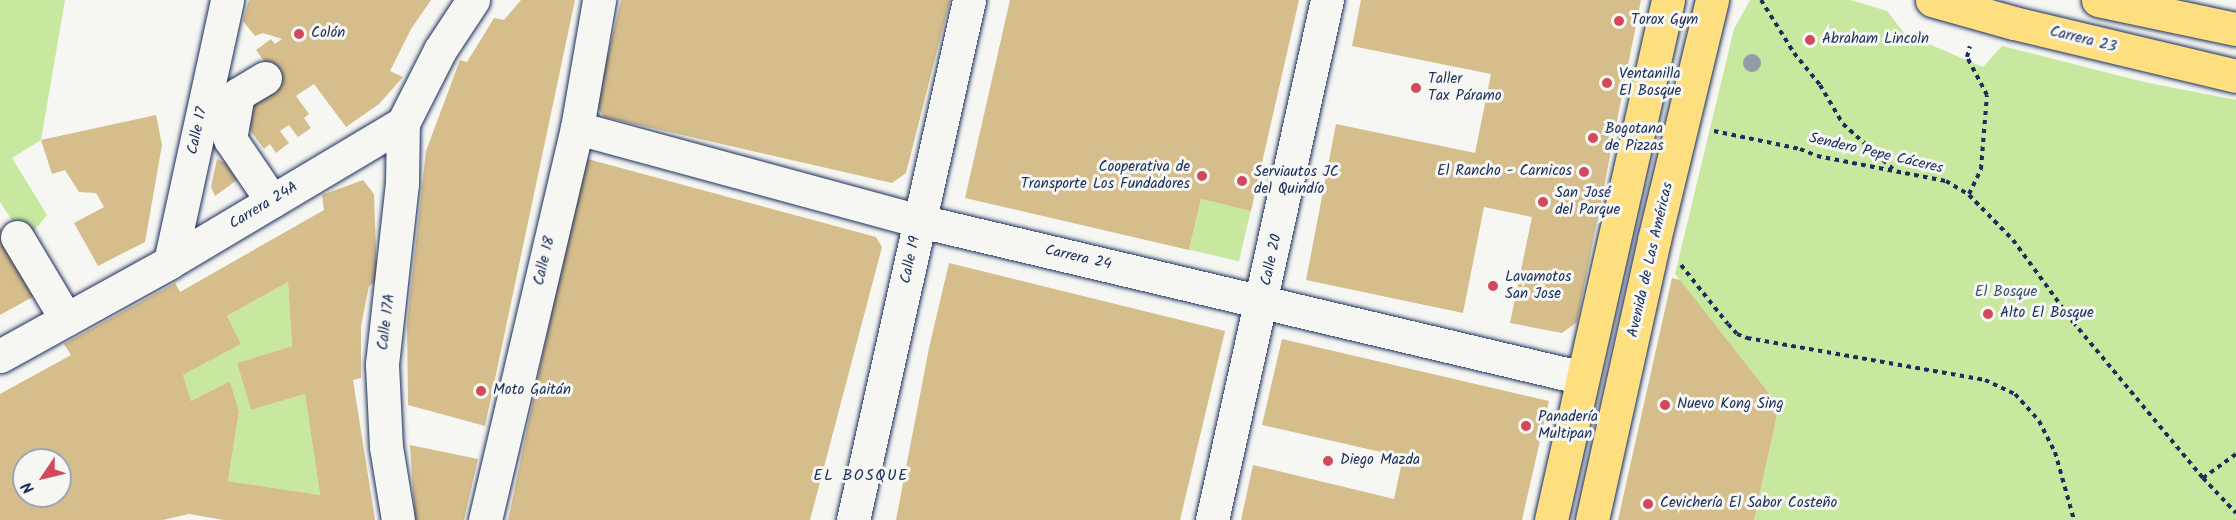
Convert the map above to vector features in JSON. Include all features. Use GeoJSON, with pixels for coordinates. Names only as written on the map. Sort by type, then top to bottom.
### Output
{"type":"FeatureCollection","features":[{"type":"Feature","properties":{"kind":"main road"},"geometry":{"type":"LineString","coordinates":[[1551,520],[1668,0]]}},
{"type":"Feature","properties":{"kind":"main road","name":"Avenida de Las Américas"},"geometry":{"type":"LineString","coordinates":[[1592,520],[1654,240],[1684,126],[1712,0]]}},
{"type":"Feature","properties":{"kind":"main road","name":"Carrera 23"},"geometry":{"type":"LineString","coordinates":[[1932,0],[2014,23],[2236,76]]}},
{"type":"Feature","properties":{"kind":"main road"},"geometry":{"type":"LineString","coordinates":[[2098,0],[2236,29]]}},
{"type":"Feature","properties":{"kind":"street","name":"Calle 17"},"geometry":{"type":"LineString","coordinates":[[170,262],[227,0]]}},
{"type":"Feature","properties":{"kind":"street"},"geometry":{"type":"LineString","coordinates":[[403,123],[440,50],[473,0]]}},
{"type":"Feature","properties":{"kind":"street","name":"Calle 18"},"geometry":{"type":"LineString","coordinates":[[485,520],[577,128],[599,0]]}},
{"type":"Feature","properties":{"kind":"street","name":"Calle 19"},"geometry":{"type":"LineString","coordinates":[[854,520],[969,0]]}},
{"type":"Feature","properties":{"kind":"street","name":"Calle 20"},"geometry":{"type":"LineString","coordinates":[[1212,520],[1263,302],[1327,0]]}},
{"type":"Feature","properties":{"kind":"street"},"geometry":{"type":"LineString","coordinates":[[265,78],[238,94],[230,139],[272,201]]}},
{"type":"Feature","properties":{"kind":"street","name":"Carrera 24A"},"geometry":{"type":"LineString","coordinates":[[0,356],[170,262],[403,123]]}},
{"type":"Feature","properties":{"kind":"street","name":"Calle 17A"},"geometry":{"type":"LineString","coordinates":[[398,520],[386,447],[382,364],[402,184],[403,123]]}},
{"type":"Feature","properties":{"kind":"street","name":"Carrera 24"},"geometry":{"type":"LineString","coordinates":[[577,128],[920,221],[1583,378]]}},
{"type":"Feature","properties":{"kind":"street"},"geometry":{"type":"LineString","coordinates":[[17,237],[66,319]]}},
{"type":"Feature","properties":{"kind":"path"},"geometry":{"type":"LineString","coordinates":[[1761,0],[1794,53],[1820,85],[1843,124],[1893,169]]}},
{"type":"Feature","properties":{"kind":"path"},"geometry":{"type":"LineString","coordinates":[[1969,195],[1981,169],[1987,95],[1967,57],[1972,40]]}},
{"type":"Feature","properties":{"kind":"path","name":"Sendero Pepe Cáceres"},"geometry":{"type":"LineString","coordinates":[[1684,126],[1800,149],[1817,156],[1946,181],[1969,195],[2013,240],[2073,322],[2203,478],[2236,513]]}},
{"type":"Feature","properties":{"kind":"path"},"geometry":{"type":"LineString","coordinates":[[1654,240],[1689,273],[1737,334],[1747,338],[1985,381],[2015,394],[2039,421],[2055,452],[2074,520]]}},
{"type":"Feature","properties":{"kind":"path"},"geometry":{"type":"LineString","coordinates":[[2203,478],[2236,454]]}},
{"type":"Feature","properties":{"kind":"green space"},"geometry":{"type":"Polygon","coordinates":[[[0,0],[65,0],[41,140],[12,158],[47,215],[28,238],[21,234],[0,202],[0,0]]]}},
{"type":"Feature","properties":{"kind":"green space","name":"El Bosque"},"geometry":{"type":"Polygon","coordinates":[[[1750,0],[1851,0],[1887,11],[1905,34],[1983,67],[2002,46],[2144,82],[2236,100],[2236,520],[1754,520],[1779,406],[1675,274],[1734,29],[1750,0]]]}},
{"type":"Feature","properties":{"kind":"green space"},"geometry":{"type":"Polygon","coordinates":[[[1201,199],[1251,210],[1239,261],[1189,250],[1201,199]]]}},
{"type":"Feature","properties":{"kind":"green space"},"geometry":{"type":"Polygon","coordinates":[[[288,282],[292,346],[237,363],[251,410],[305,394],[320,495],[228,481],[239,411],[230,381],[191,401],[183,375],[241,344],[227,316],[288,282]]]}},
{"type":"Feature","properties":{"kind":"building"},"geometry":{"type":"Polygon","coordinates":[[[249,0],[431,0],[411,29],[390,71],[403,77],[379,104],[346,127],[314,84],[296,96],[309,114],[304,118],[311,128],[298,137],[289,125],[280,131],[289,143],[276,153],[270,144],[264,149],[242,119],[241,103],[276,78],[256,50],[271,39],[275,44],[282,39],[263,33],[255,36],[243,21],[249,0]]]}},
{"type":"Feature","properties":{"kind":"building"},"geometry":{"type":"Polygon","coordinates":[[[521,0],[575,0],[485,426],[408,405],[407,324],[426,151],[460,60],[467,62],[494,18],[504,20],[521,0]]]}},
{"type":"Feature","properties":{"kind":"building"},"geometry":{"type":"Polygon","coordinates":[[[621,0],[950,0],[906,173],[892,183],[604,117],[596,105],[621,0]]]}},
{"type":"Feature","properties":{"kind":"building"},"geometry":{"type":"Polygon","coordinates":[[[1010,0],[1299,0],[1251,211],[1201,199],[1189,250],[965,198],[1010,0]]]}},
{"type":"Feature","properties":{"kind":"building"},"geometry":{"type":"Polygon","coordinates":[[[1361,0],[1641,0],[1577,322],[1562,333],[1510,323],[1532,217],[1484,207],[1463,313],[1306,280],[1336,124],[1475,153],[1491,74],[1352,46],[1361,0]]]}},
{"type":"Feature","properties":{"kind":"building"},"geometry":{"type":"Polygon","coordinates":[[[156,115],[162,145],[145,242],[98,266],[74,223],[104,207],[96,193],[79,192],[65,170],[52,174],[41,140],[156,115]]]}},
{"type":"Feature","properties":{"kind":"building"},"geometry":{"type":"Polygon","coordinates":[[[584,158],[876,237],[882,247],[810,520],[508,520],[584,158]]]}},
{"type":"Feature","properties":{"kind":"building"},"geometry":{"type":"Polygon","coordinates":[[[217,159],[226,163],[237,180],[215,196],[211,187],[217,159]]]}},
{"type":"Feature","properties":{"kind":"building"},"geometry":{"type":"Polygon","coordinates":[[[363,180],[374,194],[377,281],[369,286],[361,326],[361,378],[353,380],[375,520],[224,520],[189,514],[163,520],[0,520],[0,394],[71,355],[64,344],[175,283],[180,292],[324,210],[322,195],[363,180]],[[288,282],[227,316],[241,344],[183,375],[191,401],[230,381],[239,411],[228,481],[320,495],[305,394],[251,410],[237,363],[292,346],[288,282]]]}},
{"type":"Feature","properties":{"kind":"building"},"geometry":{"type":"Polygon","coordinates":[[[0,227],[40,293],[0,315],[0,227]]]}},
{"type":"Feature","properties":{"kind":"building"},"geometry":{"type":"Polygon","coordinates":[[[949,263],[1225,331],[1180,520],[896,520],[929,348],[949,263]]]}},
{"type":"Feature","properties":{"kind":"building"},"geometry":{"type":"Polygon","coordinates":[[[1672,278],[1680,280],[1779,406],[1754,520],[1618,520],[1672,278]]]}},
{"type":"Feature","properties":{"kind":"building"},"geometry":{"type":"Polygon","coordinates":[[[1282,339],[1549,401],[1522,520],[1241,520],[1253,465],[1394,499],[1403,457],[1262,425],[1282,339]]]}},
{"type":"Feature","properties":{"kind":"building"},"geometry":{"type":"Polygon","coordinates":[[[410,445],[478,459],[464,520],[415,520],[410,445]]]}},
{"type":"Feature","properties":{"kind":"place","name":"Torox Gym"},"geometry":{"type":"Point","coordinates":[1619,21]}},
{"type":"Feature","properties":{"kind":"place","name":"Colón"},"geometry":{"type":"Point","coordinates":[299,34]}},
{"type":"Feature","properties":{"kind":"place","name":"Abraham Lincoln"},"geometry":{"type":"Point","coordinates":[1810,40]}},
{"type":"Feature","properties":{"kind":"place","name":"Ventanilla El Bosque"},"geometry":{"type":"Point","coordinates":[1607,83]}},
{"type":"Feature","properties":{"kind":"place","name":"Taller Tax Páramo"},"geometry":{"type":"Point","coordinates":[1416,88]}},
{"type":"Feature","properties":{"kind":"place","name":"Bogotana de Pizzas"},"geometry":{"type":"Point","coordinates":[1593,138]}},
{"type":"Feature","properties":{"kind":"place","name":"El Rancho - Carnicos"},"geometry":{"type":"Point","coordinates":[1584,172]}},
{"type":"Feature","properties":{"kind":"place","name":"Cooperativa de Transporte Los Fundadores"},"geometry":{"type":"Point","coordinates":[1202,176]}},
{"type":"Feature","properties":{"kind":"place","name":"Serviautos JC del Quindío"},"geometry":{"type":"Point","coordinates":[1242,181]}},
{"type":"Feature","properties":{"kind":"place","name":"San José del Parque"},"geometry":{"type":"Point","coordinates":[1543,202]}},
{"type":"Feature","properties":{"kind":"place","name":"Lavamotos San Jose"},"geometry":{"type":"Point","coordinates":[1493,286]}},
{"type":"Feature","properties":{"kind":"place","name":"Alto El Bosque"},"geometry":{"type":"Point","coordinates":[1988,314]}},
{"type":"Feature","properties":{"kind":"place","name":"Moto Gaitán"},"geometry":{"type":"Point","coordinates":[481,391]}},
{"type":"Feature","properties":{"kind":"place","name":"Nuevo Kong Sing"},"geometry":{"type":"Point","coordinates":[1665,405]}},
{"type":"Feature","properties":{"kind":"place","name":"Panadería Multipan"},"geometry":{"type":"Point","coordinates":[1526,426]}},
{"type":"Feature","properties":{"kind":"place","name":"Diego Mazda"},"geometry":{"type":"Point","coordinates":[1328,461]}},
{"type":"Feature","properties":{"kind":"place","name":"Cevichería El Sabor Costeño"},"geometry":{"type":"Point","coordinates":[1648,504]}},
{"type":"Feature","properties":{"kind":"district","name":"EL BOSQUE"},"geometry":{"type":"Point","coordinates":[861,476]}}]}
